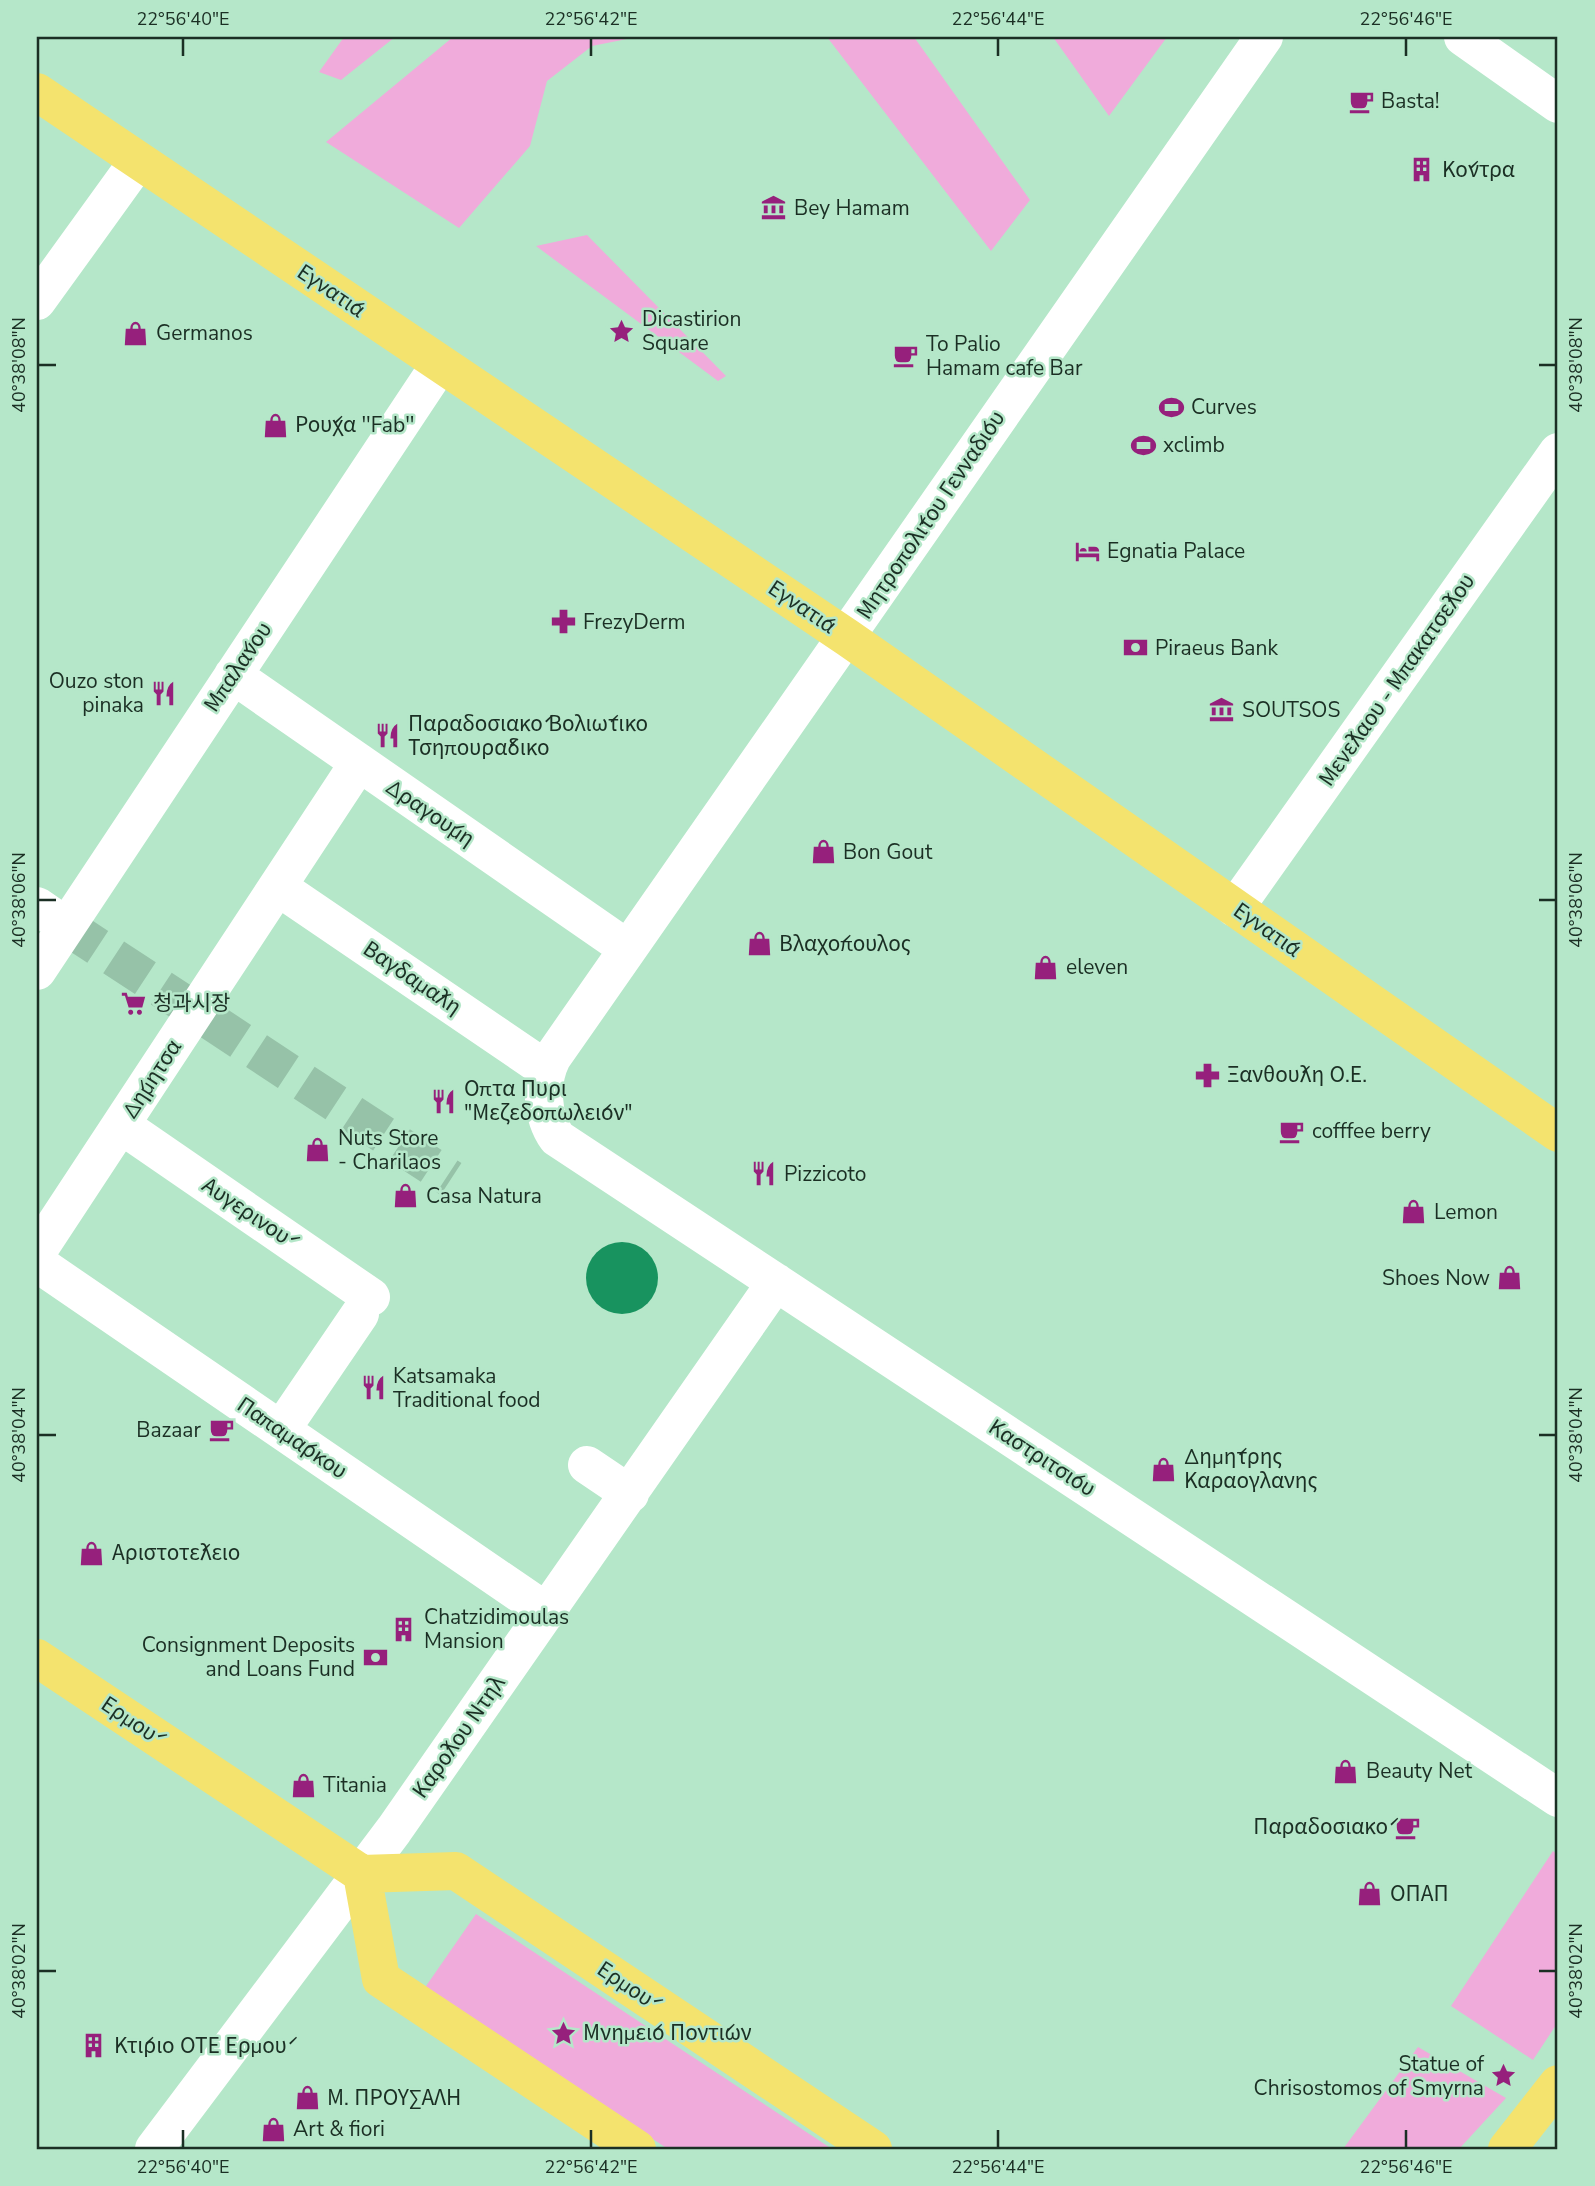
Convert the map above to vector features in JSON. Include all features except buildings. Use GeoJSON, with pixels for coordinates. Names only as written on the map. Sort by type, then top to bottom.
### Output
{"type":"FeatureCollection","features":[{"type":"Feature","properties":{"kind":"main road","name":"Εγνατία"},"geometry":{"type":"LineString","coordinates":[[37,92],[848,638],[1558,1133]]}},
{"type":"Feature","properties":{"kind":"main road","name":"Ερμού"},"geometry":{"type":"LineString","coordinates":[[37,1658],[362,1874],[456,1871],[873,2149]]}},
{"type":"Feature","properties":{"kind":"main road"},"geometry":{"type":"LineString","coordinates":[[362,1874],[381,1979],[637,2149]]}},
{"type":"Feature","properties":{"kind":"main road"},"geometry":{"type":"LineString","coordinates":[[1507,2149],[1558,2084]]}},
{"type":"Feature","properties":{"kind":"street","name":"Μητροπολίτου Γενναδίου"},"geometry":{"type":"LineString","coordinates":[[546,1086],[628,949],[848,638],[908,546],[1264,37]]}},
{"type":"Feature","properties":{"kind":"street"},"geometry":{"type":"LineString","coordinates":[[1463,37],[1558,104]]}},
{"type":"Feature","properties":{"kind":"street"},"geometry":{"type":"LineString","coordinates":[[37,301],[138,161]]}},
{"type":"Feature","properties":{"kind":"street","name":"Μπαλάνου"},"geometry":{"type":"LineString","coordinates":[[37,971],[52,916],[233,674],[440,364]]}},
{"type":"Feature","properties":{"kind":"street","name":"Μενέλαου - Μπακατσέλου"},"geometry":{"type":"LineString","coordinates":[[1235,908],[1558,452]]}},
{"type":"Feature","properties":{"kind":"street","name":"Δραγούμη"},"geometry":{"type":"LineString","coordinates":[[233,674],[358,764],[628,949]]}},
{"type":"Feature","properties":{"kind":"street","name":"Δήμητσα"},"geometry":{"type":"LineString","coordinates":[[37,1252],[358,764]]}},
{"type":"Feature","properties":{"kind":"street","name":"Βαγδαμάλη"},"geometry":{"type":"LineString","coordinates":[[278,887],[546,1086]]}},
{"type":"Feature","properties":{"kind":"street","name":"Καστριτσίου"},"geometry":{"type":"LineString","coordinates":[[546,1086],[550,1125],[557,1138],[1558,1798]]}},
{"type":"Feature","properties":{"kind":"street","name":"Αυγερινού"},"geometry":{"type":"LineString","coordinates":[[121,1125],[366,1306],[281,1430]]}},
{"type":"Feature","properties":{"kind":"street","name":"Παπαμάρκου"},"geometry":{"type":"LineString","coordinates":[[37,1263],[547,1612]]}},
{"type":"Feature","properties":{"kind":"street","name":"Καρόλου Ντηλ"},"geometry":{"type":"LineString","coordinates":[[154,2149],[362,1874],[776,1282]]}},
{"type":"Feature","properties":{"kind":"street"},"geometry":{"type":"LineString","coordinates":[[587,1465],[629,1494]]}},
{"type":"Feature","properties":{"kind":"shaded area"},"geometry":{"type":"Polygon","coordinates":[[[344,37],[395,37],[341,80],[319,72],[344,37]]]}},
{"type":"Feature","properties":{"kind":"shaded area"},"geometry":{"type":"Polygon","coordinates":[[[453,37],[637,37],[592,46],[547,81],[530,146],[459,228],[326,142],[453,37]]]}},
{"type":"Feature","properties":{"kind":"shaded area"},"geometry":{"type":"Polygon","coordinates":[[[827,37],[914,37],[1030,200],[991,251],[827,37]]]}},
{"type":"Feature","properties":{"kind":"shaded area"},"geometry":{"type":"Polygon","coordinates":[[[1053,37],[1167,37],[1109,116],[1053,37]]]}},
{"type":"Feature","properties":{"kind":"shaded area"},"geometry":{"type":"Polygon","coordinates":[[[587,235],[726,376],[718,381],[536,246],[587,235]]]}},
{"type":"Feature","properties":{"kind":"shaded area"},"geometry":{"type":"Polygon","coordinates":[[[622,1242],[642,1248],[652,1258],[658,1278],[652,1298],[642,1308],[622,1314],[602,1308],[592,1298],[586,1278],[592,1258],[602,1248],[622,1242]]]}},
{"type":"Feature","properties":{"kind":"shaded area"},"geometry":{"type":"Polygon","coordinates":[[[1553,1851],[1558,1855],[1558,2022],[1533,2060],[1451,2006],[1553,1851]]]}},
{"type":"Feature","properties":{"kind":"shaded area"},"geometry":{"type":"Polygon","coordinates":[[[476,1914],[832,2149],[668,2149],[424,1989],[476,1914]]]}},
{"type":"Feature","properties":{"kind":"shaded area"},"geometry":{"type":"Polygon","coordinates":[[[1418,2047],[1506,2098],[1459,2149],[1343,2149],[1418,2047]]]}},
{"type":"Feature","properties":{"kind":"tunnel"},"geometry":{"type":"LineString","coordinates":[[66,926],[451,1179]]}},
{"type":"Feature","properties":{"kind":"place","name":"Basta!"},"geometry":{"type":"Point","coordinates":[1361,101]}},
{"type":"Feature","properties":{"kind":"place","name":"Κόντρα"},"geometry":{"type":"Point","coordinates":[1422,170]}},
{"type":"Feature","properties":{"kind":"place","name":"Bey Hamam"},"geometry":{"type":"Point","coordinates":[774,208]}},
{"type":"Feature","properties":{"kind":"place","name":"Dicastirion Square"},"geometry":{"type":"Point","coordinates":[622,331]}},
{"type":"Feature","properties":{"kind":"place","name":"Germanos"},"geometry":{"type":"Point","coordinates":[136,333]}},
{"type":"Feature","properties":{"kind":"place","name":"To Palio Hamam cafe Bar"},"geometry":{"type":"Point","coordinates":[906,356]}},
{"type":"Feature","properties":{"kind":"place","name":"Curves"},"geometry":{"type":"Point","coordinates":[1171,407]}},
{"type":"Feature","properties":{"kind":"place","name":"Ρούχα ''Fab''"},"geometry":{"type":"Point","coordinates":[275,425]}},
{"type":"Feature","properties":{"kind":"place","name":"xclimb"},"geometry":{"type":"Point","coordinates":[1143,445]}},
{"type":"Feature","properties":{"kind":"place","name":"Egnatia Palace"},"geometry":{"type":"Point","coordinates":[1087,551]}},
{"type":"Feature","properties":{"kind":"place","name":"FrezyDerm"},"geometry":{"type":"Point","coordinates":[563,622]}},
{"type":"Feature","properties":{"kind":"place","name":"Piraeus Bank"},"geometry":{"type":"Point","coordinates":[1135,648]}},
{"type":"Feature","properties":{"kind":"place","name":"Ouzo ston pinaka"},"geometry":{"type":"Point","coordinates":[164,693]}},
{"type":"Feature","properties":{"kind":"place","name":"SOUTSOS"},"geometry":{"type":"Point","coordinates":[1222,710]}},
{"type":"Feature","properties":{"kind":"place","name":"Παραδοσιακό Βολιώτικο Τσηπουράδικο"},"geometry":{"type":"Point","coordinates":[388,736]}},
{"type":"Feature","properties":{"kind":"place","name":"Bon Gout"},"geometry":{"type":"Point","coordinates":[823,852]}},
{"type":"Feature","properties":{"kind":"place","name":"Βλαχόπουλος"},"geometry":{"type":"Point","coordinates":[759,944]}},
{"type":"Feature","properties":{"kind":"place","name":"eleven"},"geometry":{"type":"Point","coordinates":[1046,967]}},
{"type":"Feature","properties":{"kind":"place","name":"청과시장"},"geometry":{"type":"Point","coordinates":[133,1003]}},
{"type":"Feature","properties":{"kind":"place","name":"Ξανθούλη Ο.Ε."},"geometry":{"type":"Point","coordinates":[1207,1075]}},
{"type":"Feature","properties":{"kind":"place","name":"Οπτα Πυρι \"Μεζεδοπωλείον\""},"geometry":{"type":"Point","coordinates":[444,1101]}},
{"type":"Feature","properties":{"kind":"place","name":"cofffee berry"},"geometry":{"type":"Point","coordinates":[1292,1131]}},
{"type":"Feature","properties":{"kind":"place","name":"Nuts Store - Charilaos"},"geometry":{"type":"Point","coordinates":[318,1150]}},
{"type":"Feature","properties":{"kind":"place","name":"Pizzicoto"},"geometry":{"type":"Point","coordinates":[764,1174]}},
{"type":"Feature","properties":{"kind":"place","name":"Casa Natura"},"geometry":{"type":"Point","coordinates":[406,1196]}},
{"type":"Feature","properties":{"kind":"place","name":"Lemon"},"geometry":{"type":"Point","coordinates":[1414,1212]}},
{"type":"Feature","properties":{"kind":"place","name":"Shoes Now"},"geometry":{"type":"Point","coordinates":[1510,1278]}},
{"type":"Feature","properties":{"kind":"place","name":"Katsamaka Traditional food"},"geometry":{"type":"Point","coordinates":[373,1388]}},
{"type":"Feature","properties":{"kind":"place","name":"Bazaar"},"geometry":{"type":"Point","coordinates":[221,1430]}},
{"type":"Feature","properties":{"kind":"place","name":"Δημήτρης Καραογλανης"},"geometry":{"type":"Point","coordinates":[1164,1469]}},
{"type":"Feature","properties":{"kind":"place","name":"Αριστοτέλειο"},"geometry":{"type":"Point","coordinates":[92,1553]}},
{"type":"Feature","properties":{"kind":"place","name":"Chatzidimoulas Mansion"},"geometry":{"type":"Point","coordinates":[404,1629]}},
{"type":"Feature","properties":{"kind":"place","name":"Consignment Deposits and Loans Fund"},"geometry":{"type":"Point","coordinates":[375,1657]}},
{"type":"Feature","properties":{"kind":"place","name":"Beauty Net"},"geometry":{"type":"Point","coordinates":[1346,1771]}},
{"type":"Feature","properties":{"kind":"place","name":"Titania"},"geometry":{"type":"Point","coordinates":[303,1785]}},
{"type":"Feature","properties":{"kind":"place","name":"Παραδοσιακό"},"geometry":{"type":"Point","coordinates":[1408,1827]}},
{"type":"Feature","properties":{"kind":"place","name":"ΟΠΑΠ"},"geometry":{"type":"Point","coordinates":[1370,1894]}},
{"type":"Feature","properties":{"kind":"place","name":"Μνημείο Ποντίων"},"geometry":{"type":"Point","coordinates":[563,2033]}},
{"type":"Feature","properties":{"kind":"place","name":"Κτίριο ΟΤΕ Ερμού"},"geometry":{"type":"Point","coordinates":[94,2046]}},
{"type":"Feature","properties":{"kind":"place","name":"Statue of Chrisostomos of Smyrna"},"geometry":{"type":"Point","coordinates":[1504,2076]}},
{"type":"Feature","properties":{"kind":"place","name":"Μ. ΠΡΟΥΣΑΛΗ"},"geometry":{"type":"Point","coordinates":[307,2098]}},
{"type":"Feature","properties":{"kind":"place","name":"Art & fiori"},"geometry":{"type":"Point","coordinates":[273,2129]}}]}
